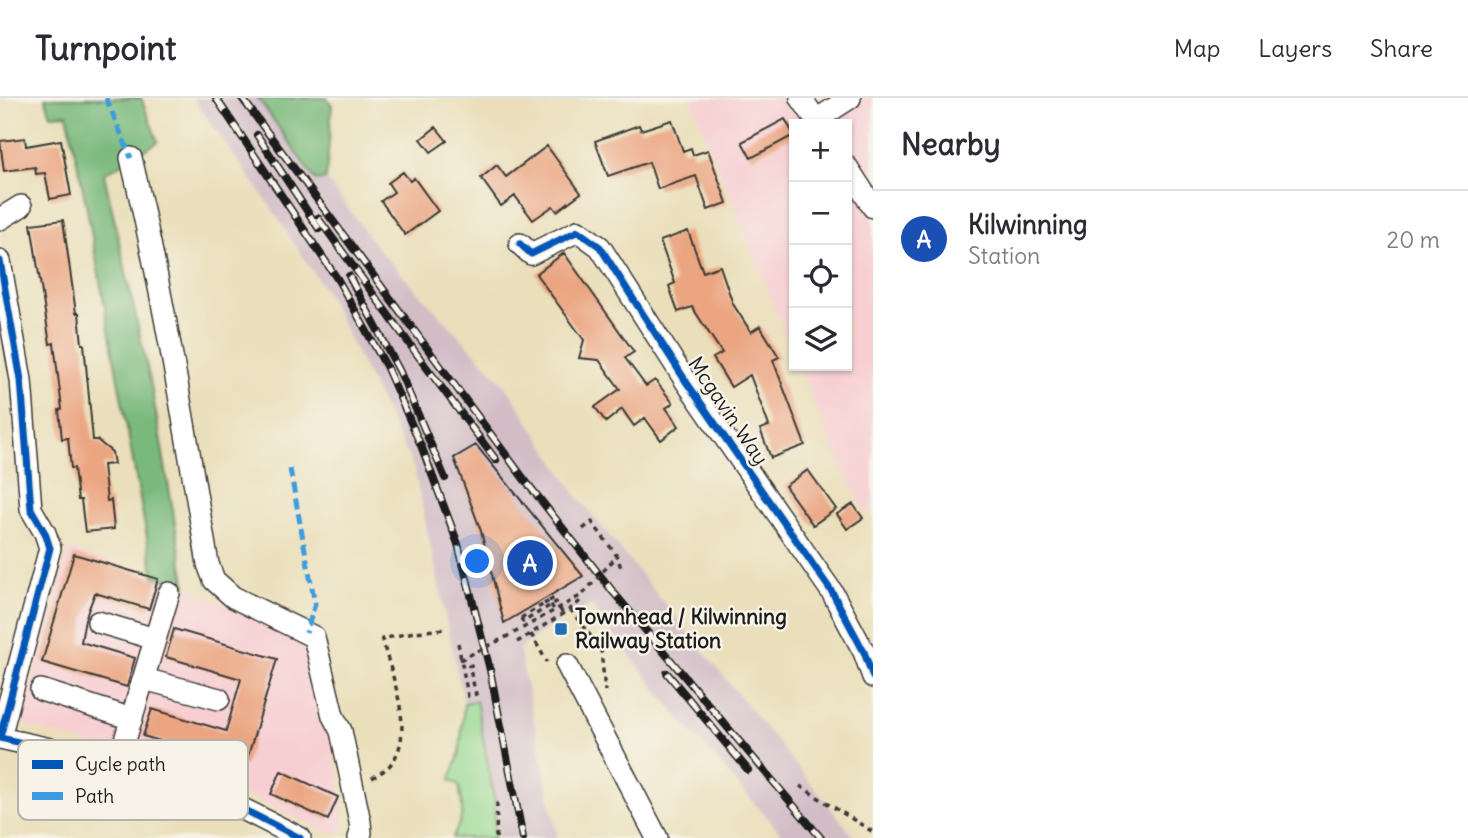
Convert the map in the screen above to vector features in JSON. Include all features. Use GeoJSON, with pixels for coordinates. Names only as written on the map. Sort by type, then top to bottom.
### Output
{"type":"FeatureCollection","features":[{"type":"Feature","properties":{"kind":"street"},"geometry":{"type":"LineString","coordinates":[[801,98],[815,119]]}},
{"type":"Feature","properties":{"kind":"street"},"geometry":{"type":"LineString","coordinates":[[821,119],[850,98]]}},
{"type":"Feature","properties":{"kind":"street"},"geometry":{"type":"LineString","coordinates":[[131,158],[168,327],[208,564],[214,580],[233,597],[314,637],[332,716],[341,732],[360,822],[359,838]]}},
{"type":"Feature","properties":{"kind":"street"},"geometry":{"type":"LineString","coordinates":[[852,175],[873,207]]}},
{"type":"Feature","properties":{"kind":"street"},"geometry":{"type":"LineString","coordinates":[[0,219],[21,206]]}},
{"type":"Feature","properties":{"kind":"street","name":"Mcgavin Way"},"geometry":{"type":"LineString","coordinates":[[520,244],[531,254],[578,231],[600,247],[687,383],[832,592],[864,652],[873,677]]}},
{"type":"Feature","properties":{"kind":"street"},"geometry":{"type":"LineString","coordinates":[[0,261],[21,380],[31,509],[50,548],[0,737],[18,742]]}},
{"type":"Feature","properties":{"kind":"street"},"geometry":{"type":"LineString","coordinates":[[125,740],[169,593]]}},
{"type":"Feature","properties":{"kind":"street"},"geometry":{"type":"LineString","coordinates":[[98,622],[155,639]]}},
{"type":"Feature","properties":{"kind":"street"},"geometry":{"type":"LineString","coordinates":[[558,666],[657,838]]}},
{"type":"Feature","properties":{"kind":"street"},"geometry":{"type":"LineString","coordinates":[[144,679],[219,699]]}},
{"type":"Feature","properties":{"kind":"street"},"geometry":{"type":"LineString","coordinates":[[41,690],[132,719]]}},
{"type":"Feature","properties":{"kind":"street"},"geometry":{"type":"LineString","coordinates":[[248,812],[300,838]]}},
{"type":"Feature","properties":{"kind":"path"},"geometry":{"type":"LineString","coordinates":[[583,529],[592,522],[617,556],[621,568]]}},
{"type":"Feature","properties":{"kind":"path"},"geometry":{"type":"LineString","coordinates":[[460,660],[582,595],[617,556]]}},
{"type":"Feature","properties":{"kind":"path"},"geometry":{"type":"LineString","coordinates":[[517,642],[582,600]]}},
{"type":"Feature","properties":{"kind":"path"},"geometry":{"type":"LineString","coordinates":[[553,601],[554,610]]}},
{"type":"Feature","properties":{"kind":"path"},"geometry":{"type":"LineString","coordinates":[[553,601],[523,621],[521,618],[553,601]]}},
{"type":"Feature","properties":{"kind":"path"},"geometry":{"type":"LineString","coordinates":[[553,601],[563,614]]}},
{"type":"Feature","properties":{"kind":"path"},"geometry":{"type":"LineString","coordinates":[[570,609],[601,650],[604,689],[610,701]]}},
{"type":"Feature","properties":{"kind":"path"},"geometry":{"type":"LineString","coordinates":[[352,785],[368,781],[390,765],[402,736],[402,719],[382,639],[446,629]]}},
{"type":"Feature","properties":{"kind":"path"},"geometry":{"type":"LineString","coordinates":[[531,634],[558,666]]}},
{"type":"Feature","properties":{"kind":"path"},"geometry":{"type":"LineString","coordinates":[[458,643],[468,695],[476,694],[471,665]]}},
{"type":"Feature","properties":{"kind":"path"},"geometry":{"type":"LineString","coordinates":[[800,786],[873,832]]}},
{"type":"Feature","properties":{"kind":"path"},"geometry":{"type":"LineString","coordinates":[[496,838],[497,804],[500,803]]}},
{"type":"Feature","properties":{"kind":"shaded area"},"geometry":{"type":"Polygon","coordinates":[[[193,98],[258,98],[315,180],[326,179],[379,250],[506,386],[577,496],[855,838],[785,838],[674,712],[591,605],[578,614],[574,609],[519,649],[558,838],[498,838],[495,803],[476,701],[464,703],[414,468],[326,292],[268,203],[193,98]]]}},
{"type":"Feature","properties":{"kind":"shaded area"},"geometry":{"type":"Polygon","coordinates":[[[690,98],[873,98],[873,509],[865,514],[831,444],[801,371],[852,371],[852,119],[789,119],[789,343],[690,98]]]}},
{"type":"Feature","properties":{"kind":"shaded area"},"geometry":{"type":"Polygon","coordinates":[[[69,549],[186,586],[272,628],[311,651],[342,790],[344,825],[340,832],[332,834],[248,796],[248,740],[74,740],[26,726],[22,717],[69,549]]]}},
{"type":"Feature","properties":{"kind":"green space"},"geometry":{"type":"Polygon","coordinates":[[[45,98],[141,98],[158,142],[104,174],[151,385],[186,586],[154,576],[67,114],[51,115],[45,98]]]}},
{"type":"Feature","properties":{"kind":"green space"},"geometry":{"type":"Polygon","coordinates":[[[258,98],[327,98],[332,105],[326,179],[316,181],[258,98]]]}},
{"type":"Feature","properties":{"kind":"green space"},"geometry":{"type":"Polygon","coordinates":[[[476,701],[495,803],[494,838],[452,838],[460,823],[462,807],[459,785],[450,780],[460,752],[464,703],[476,701]]]}},
{"type":"Feature","properties":{"kind":"building"},"geometry":{"type":"Polygon","coordinates":[[[785,119],[789,126],[789,138],[751,158],[742,142],[785,119]]]}},
{"type":"Feature","properties":{"kind":"building"},"geometry":{"type":"Polygon","coordinates":[[[672,120],[683,151],[691,148],[693,155],[708,150],[727,203],[708,210],[696,176],[658,189],[649,162],[608,176],[595,141],[639,125],[641,130],[672,120]]]}},
{"type":"Feature","properties":{"kind":"building"},"geometry":{"type":"Polygon","coordinates":[[[436,127],[447,141],[431,152],[421,139],[436,127]]]}},
{"type":"Feature","properties":{"kind":"building"},"geometry":{"type":"Polygon","coordinates":[[[25,138],[26,146],[61,140],[71,195],[50,199],[45,173],[36,174],[35,167],[4,171],[0,141],[25,138]]]}},
{"type":"Feature","properties":{"kind":"building"},"geometry":{"type":"Polygon","coordinates":[[[547,146],[581,193],[557,211],[553,206],[533,220],[515,196],[501,206],[481,178],[497,165],[506,177],[547,146]]]}},
{"type":"Feature","properties":{"kind":"building"},"geometry":{"type":"Polygon","coordinates":[[[403,172],[410,181],[414,178],[438,211],[405,235],[381,201],[394,192],[388,183],[403,172]]]}},
{"type":"Feature","properties":{"kind":"building"},"geometry":{"type":"Polygon","coordinates":[[[63,220],[76,313],[79,313],[84,344],[93,440],[97,440],[112,452],[114,464],[103,465],[107,501],[111,500],[114,529],[85,532],[74,468],[71,468],[68,438],[62,439],[59,410],[62,409],[54,343],[50,344],[31,224],[63,220]]]}},
{"type":"Feature","properties":{"kind":"building"},"geometry":{"type":"Polygon","coordinates":[[[688,231],[703,272],[720,266],[733,304],[751,332],[760,326],[779,357],[773,360],[805,445],[771,458],[760,429],[769,426],[750,375],[731,387],[713,358],[722,353],[692,307],[678,312],[669,286],[675,283],[660,241],[688,231]]]}},
{"type":"Feature","properties":{"kind":"building"},"geometry":{"type":"Polygon","coordinates":[[[564,253],[634,352],[625,358],[646,386],[655,380],[673,403],[666,408],[679,426],[661,440],[645,418],[634,426],[622,409],[606,422],[595,407],[620,389],[599,360],[579,358],[584,340],[536,274],[564,253]]]}},
{"type":"Feature","properties":{"kind":"building"},"geometry":{"type":"Polygon","coordinates":[[[476,445],[583,576],[504,623],[481,531],[454,458],[476,445]]]}},
{"type":"Feature","properties":{"kind":"building"},"geometry":{"type":"Polygon","coordinates":[[[808,470],[836,509],[813,525],[785,486],[808,470]]]}},
{"type":"Feature","properties":{"kind":"building"},"geometry":{"type":"Polygon","coordinates":[[[853,504],[863,518],[847,529],[837,514],[853,504]]]}},
{"type":"Feature","properties":{"kind":"building"},"geometry":{"type":"Polygon","coordinates":[[[74,554],[158,579],[149,609],[95,593],[85,619],[81,642],[135,658],[127,687],[42,662],[74,554]]]}},
{"type":"Feature","properties":{"kind":"building"},"geometry":{"type":"Polygon","coordinates":[[[174,629],[277,659],[248,756],[248,740],[157,740],[143,736],[152,709],[226,731],[241,679],[166,657],[174,629]]]}},
{"type":"Feature","properties":{"kind":"building"},"geometry":{"type":"Polygon","coordinates":[[[281,771],[338,797],[328,820],[271,794],[281,771]]]}},
{"type":"Feature","properties":{"kind":"railway"},"geometry":{"type":"LineString","coordinates":[[216,98],[338,280],[386,366],[422,448],[458,544],[490,670],[523,838]]}},
{"type":"Feature","properties":{"kind":"railway"},"geometry":{"type":"LineString","coordinates":[[242,98],[524,479],[614,593],[821,838]]}},
{"type":"Feature","properties":{"kind":"railway"},"geometry":{"type":"LineString","coordinates":[[257,135],[319,229]]}},
{"type":"Feature","properties":{"kind":"railway"},"geometry":{"type":"LineString","coordinates":[[318,218],[496,460]]}},
{"type":"Feature","properties":{"kind":"railway"},"geometry":{"type":"LineString","coordinates":[[349,276],[400,372],[445,478]]}},
{"type":"Feature","properties":{"kind":"railway"},"geometry":{"type":"LineString","coordinates":[[667,673],[748,770]]}},
{"type":"Feature","properties":{"kind":"marked path"},"geometry":{"type":"LineString","coordinates":[[106,98],[131,158]]}},
{"type":"Feature","properties":{"kind":"marked path"},"geometry":{"type":"LineString","coordinates":[[290,469],[315,604],[306,633]]}},
{"type":"Feature","properties":{"kind":"cycle path"},"geometry":{"type":"LineString","coordinates":[[520,244],[531,254],[578,231],[600,247],[687,383],[832,592],[864,652],[873,677]]}},
{"type":"Feature","properties":{"kind":"cycle path"},"geometry":{"type":"LineString","coordinates":[[0,261],[21,380],[31,509],[50,548],[0,737]]}},
{"type":"Feature","properties":{"kind":"cycle path"},"geometry":{"type":"LineString","coordinates":[[0,738],[18,742]]}},
{"type":"Feature","properties":{"kind":"cycle path"},"geometry":{"type":"LineString","coordinates":[[248,812],[300,838]]}},
{"type":"Feature","properties":{"kind":"place","name":"Kilwinning"},"geometry":{"type":"Point","coordinates":[530,563]}},
{"type":"Feature","properties":{"kind":"place","name":"Townhead / Kilwinning Railway Station"},"geometry":{"type":"Point","coordinates":[561,629]}}]}
